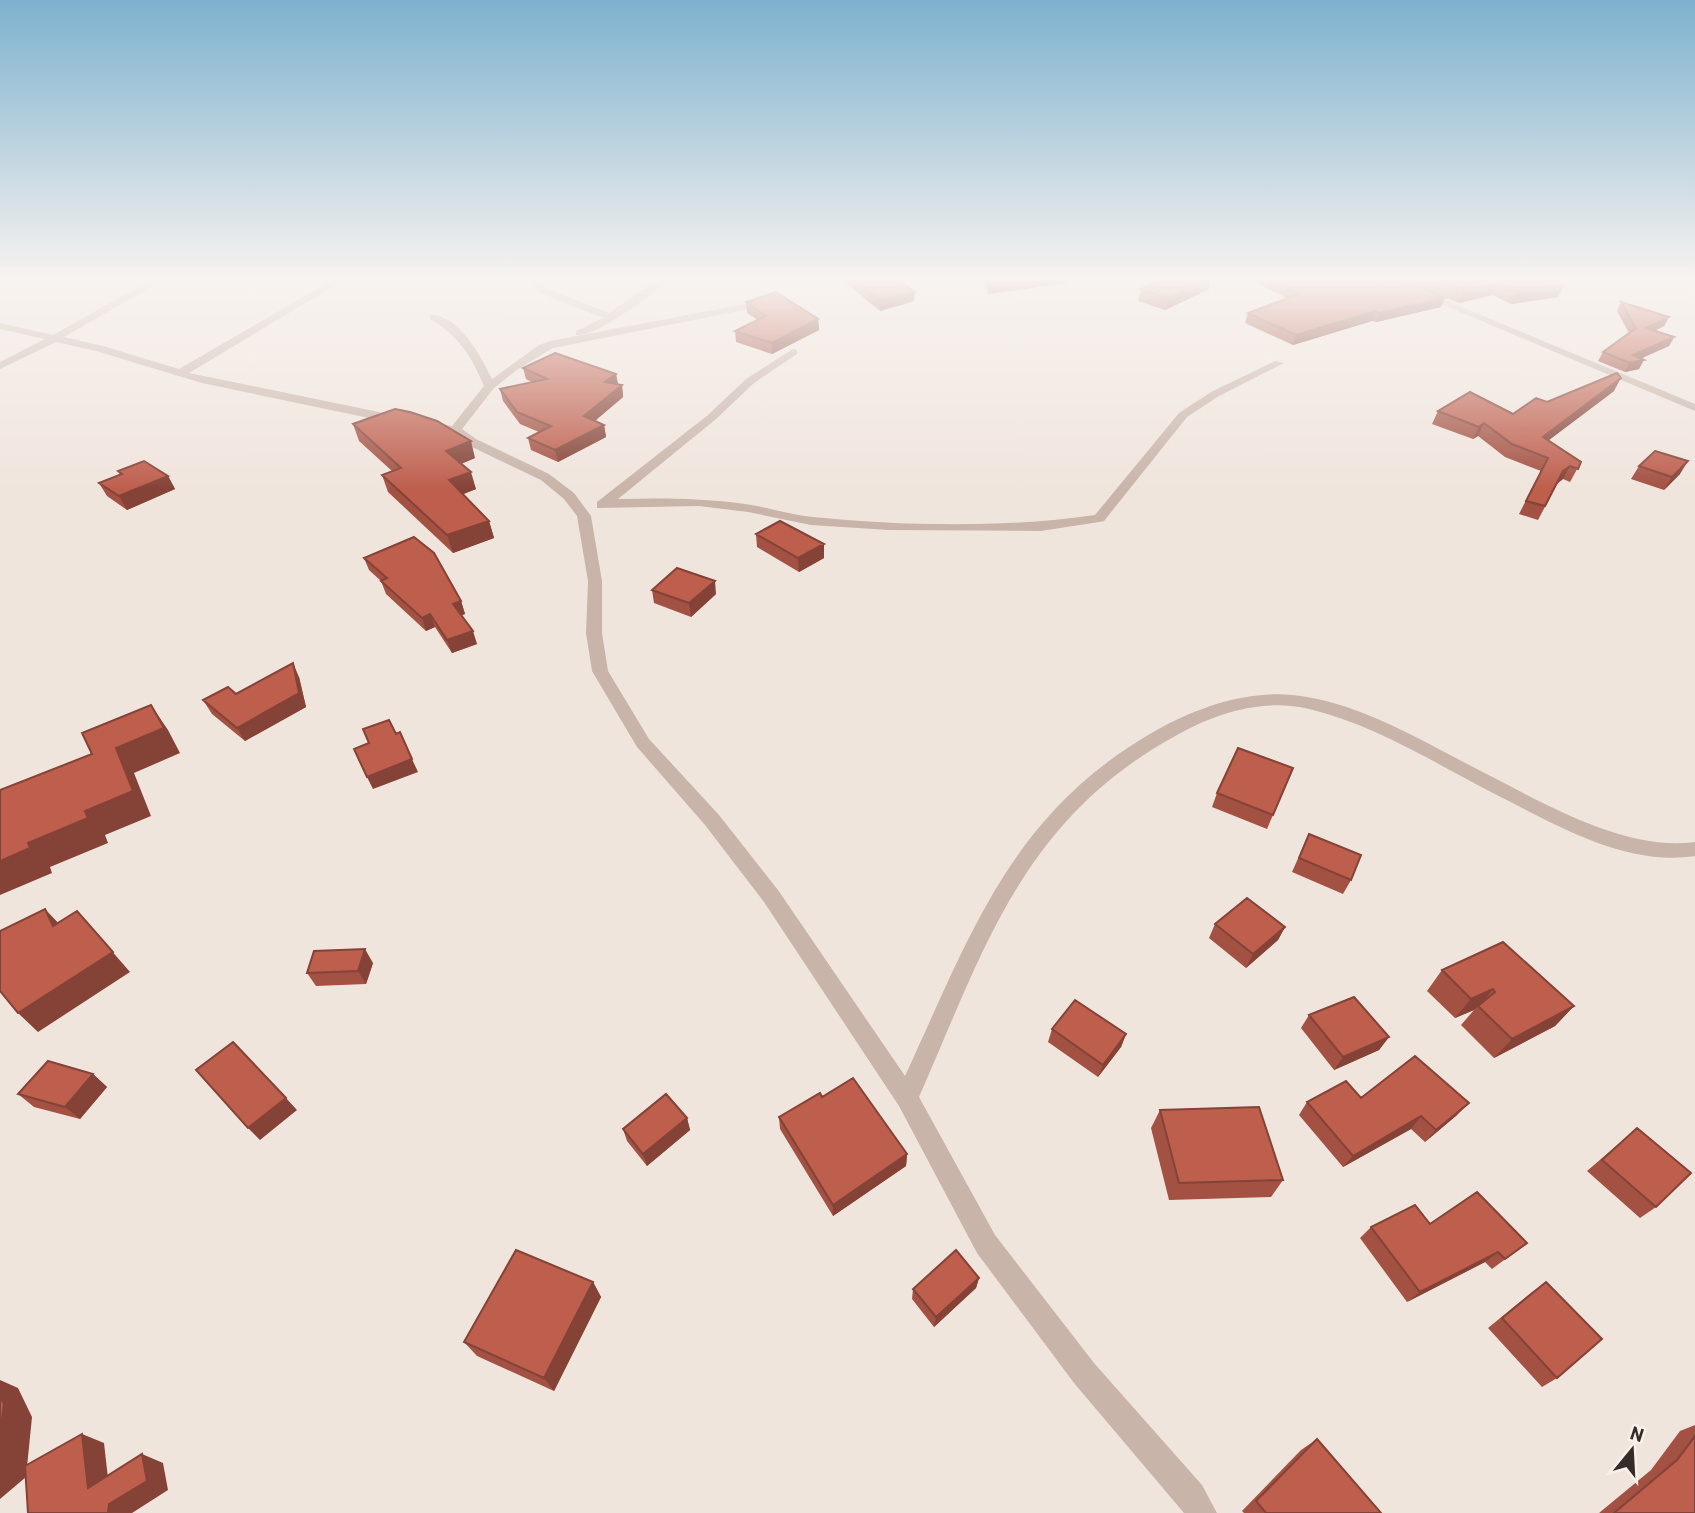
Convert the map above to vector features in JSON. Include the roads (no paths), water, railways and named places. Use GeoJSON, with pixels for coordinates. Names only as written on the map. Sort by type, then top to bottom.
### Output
{"type":"FeatureCollection","features":[{"type":"Feature","properties":{"kind":"street"},"geometry":{"type":"LineString","coordinates":[[0,366],[34,349]]}},
{"type":"Feature","properties":{"kind":"street"},"geometry":{"type":"LineString","coordinates":[[101,349],[181,373],[263,393],[455,430],[472,442],[545,477],[569,496],[584,516],[595,581],[594,633],[600,671],[643,743],[712,820],[771,896],[907,1098],[985,1244],[1084,1373],[1191,1496],[1202,1513]]}},
{"type":"Feature","properties":{"kind":"street"},"geometry":{"type":"LineString","coordinates":[[181,373],[223,349]]}},
{"type":"Feature","properties":{"kind":"street"},"geometry":{"type":"LineString","coordinates":[[472,349],[491,386]]}},
{"type":"Feature","properties":{"kind":"street"},"geometry":{"type":"LineString","coordinates":[[455,430],[491,386],[541,349]]}},
{"type":"Feature","properties":{"kind":"street"},"geometry":{"type":"LineString","coordinates":[[1552,349],[1695,408]]}},
{"type":"Feature","properties":{"kind":"street"},"geometry":{"type":"LineString","coordinates":[[584,516],[606,503],[712,417],[750,382],[793,352]]}},
{"type":"Feature","properties":{"kind":"street"},"geometry":{"type":"LineString","coordinates":[[606,503],[699,502],[748,508],[811,521],[889,526],[1041,527],[1099,518],[1183,415],[1215,394],[1279,363]]}},
{"type":"Feature","properties":{"kind":"street"},"geometry":{"type":"LineString","coordinates":[[907,1098],[992,914],[1032,846],[1087,786],[1160,735],[1210,710],[1248,700],[1306,702],[1371,723],[1427,749],[1497,788],[1623,842],[1634,846],[1683,852],[1695,849]]}}]}
